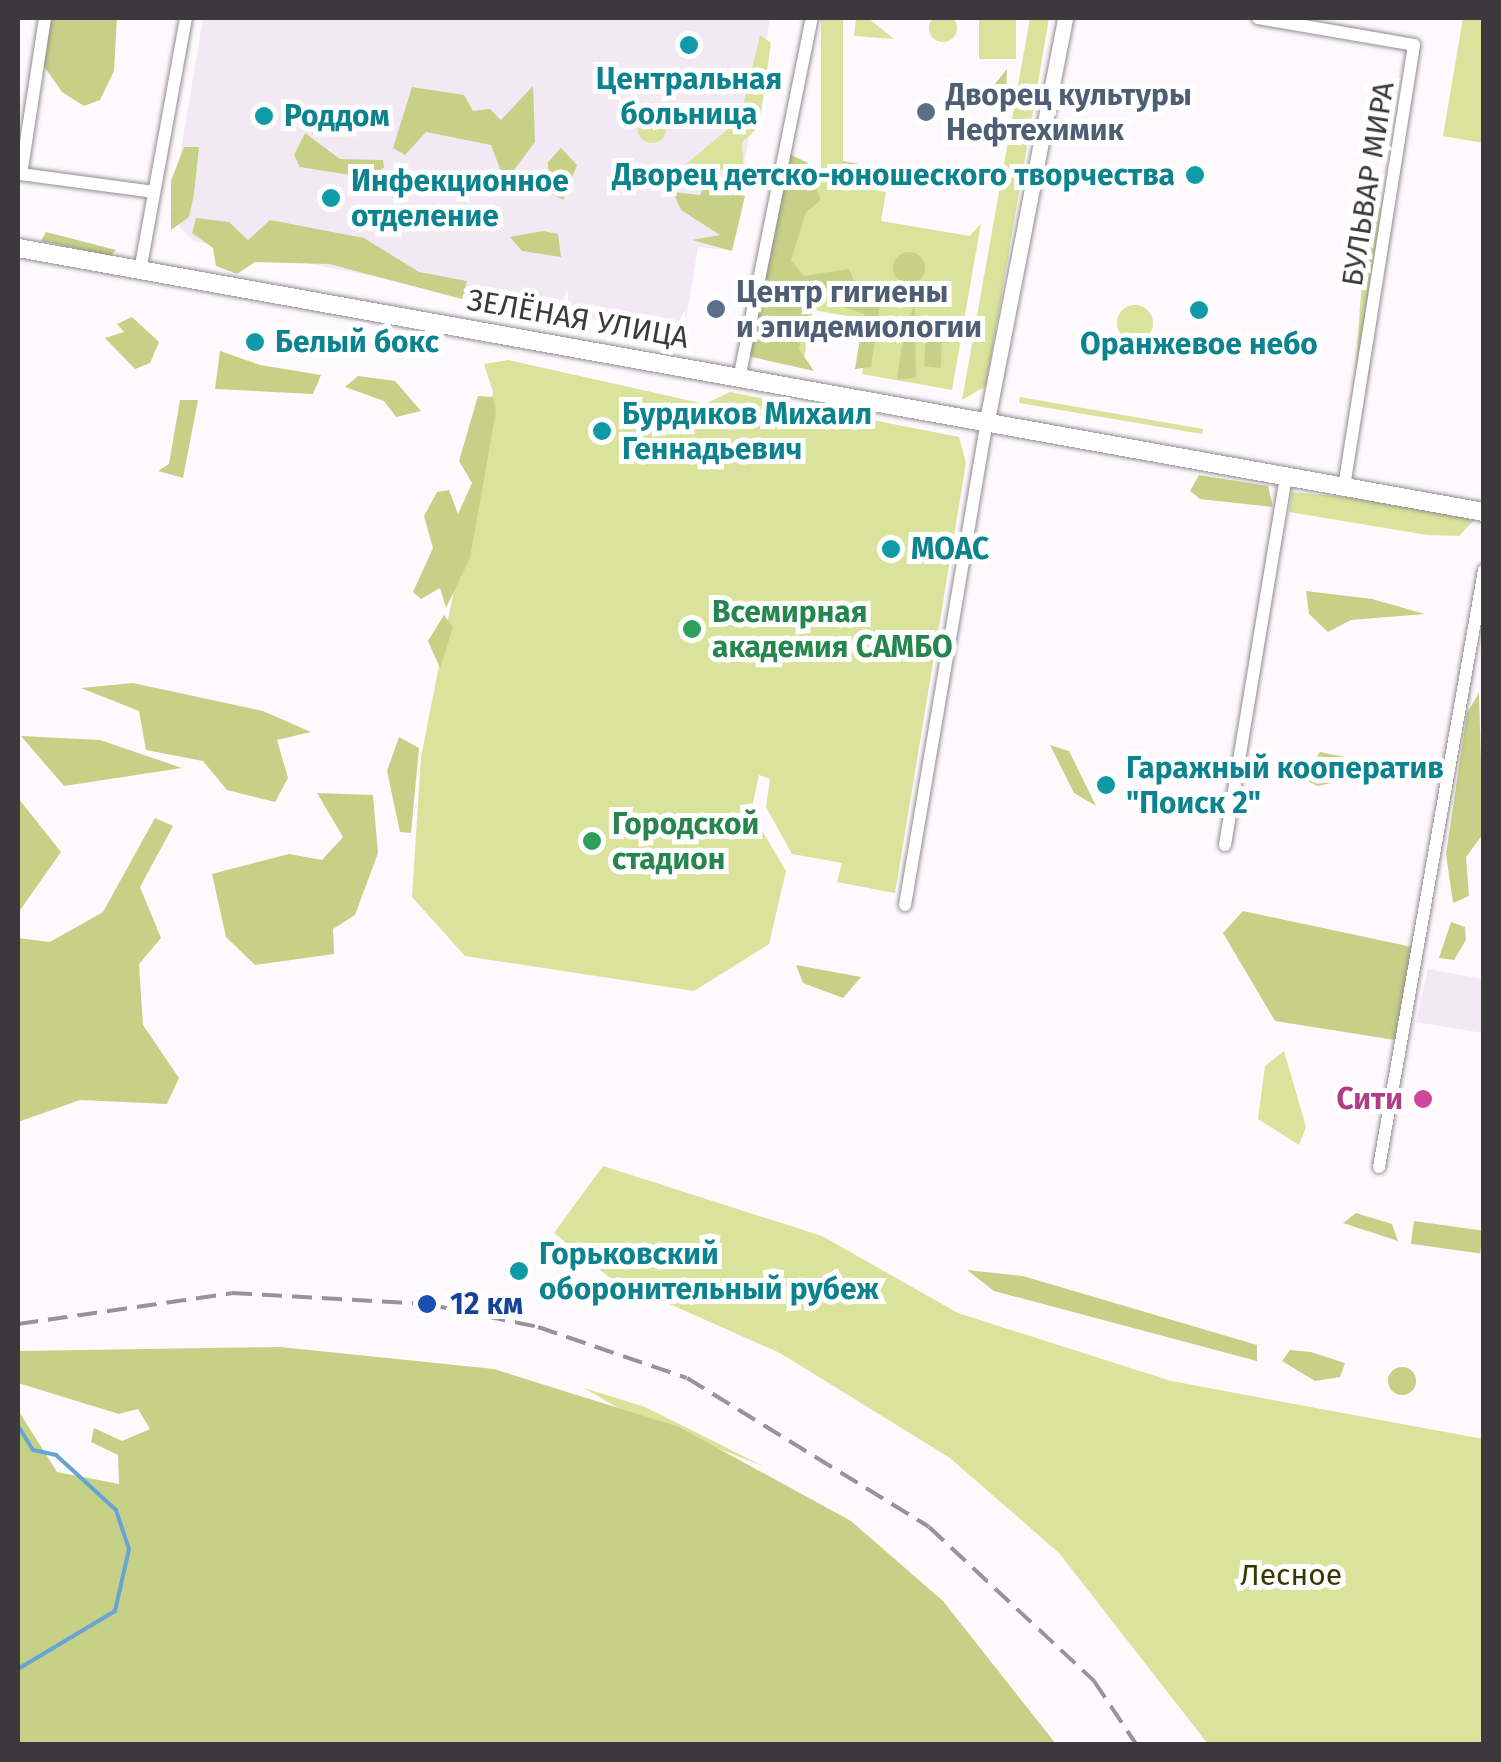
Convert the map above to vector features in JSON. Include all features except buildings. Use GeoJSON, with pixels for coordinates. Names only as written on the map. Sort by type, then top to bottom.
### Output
{"type":"FeatureCollection","features":[{"type":"Feature","properties":{"kind":"main road","name":"ЗЕЛЁНАЯ УЛИЦА"},"geometry":{"type":"LineString","coordinates":[[18,248],[740,374],[1484,512]]}},
{"type":"Feature","properties":{"kind":"street"},"geometry":{"type":"LineString","coordinates":[[46,18],[21,174],[154,192]]}},
{"type":"Feature","properties":{"kind":"street"},"geometry":{"type":"LineString","coordinates":[[140,271],[186,18]]}},
{"type":"Feature","properties":{"kind":"street"},"geometry":{"type":"LineString","coordinates":[[740,374],[812,18]]}},
{"type":"Feature","properties":{"kind":"street"},"geometry":{"type":"LineString","coordinates":[[905,905],[986,420],[1065,18]]}},
{"type":"Feature","properties":{"kind":"street","name":"БУЛЬВАР МИРА"},"geometry":{"type":"LineString","coordinates":[[1258,18],[1414,45],[1344,487]]}},
{"type":"Feature","properties":{"kind":"street"},"geometry":{"type":"LineString","coordinates":[[1225,845],[1286,477]]}},
{"type":"Feature","properties":{"kind":"street"},"geometry":{"type":"LineString","coordinates":[[1379,1166],[1484,570]]}},
{"type":"Feature","properties":{"kind":"shaded area"},"geometry":{"type":"Polygon","coordinates":[[[203,18],[770,18],[729,250],[698,247],[683,337],[193,241],[170,216],[203,18]]]}},
{"type":"Feature","properties":{"kind":"shaded area"},"geometry":{"type":"Polygon","coordinates":[[[1428,969],[1483,979],[1483,1033],[1416,1022],[1428,969]]]}},
{"type":"Feature","properties":{"kind":"green space"},"geometry":{"type":"Polygon","coordinates":[[[943,14],[953,18],[957,28],[953,38],[943,42],[933,38],[929,28],[933,18],[943,14]]]}},
{"type":"Feature","properties":{"kind":"green space"},"geometry":{"type":"Polygon","coordinates":[[[48,18],[117,18],[114,71],[100,100],[84,106],[62,92],[39,59],[35,37],[48,18]]]}},
{"type":"Feature","properties":{"kind":"green space"},"geometry":{"type":"Polygon","coordinates":[[[821,18],[843,18],[843,172],[821,172],[821,18]]]}},
{"type":"Feature","properties":{"kind":"green space"},"geometry":{"type":"Polygon","coordinates":[[[856,18],[868,18],[894,39],[854,36],[856,18]]]}},
{"type":"Feature","properties":{"kind":"green space"},"geometry":{"type":"Polygon","coordinates":[[[979,18],[1016,18],[1016,59],[979,59],[979,18]]]}},
{"type":"Feature","properties":{"kind":"green space"},"geometry":{"type":"Polygon","coordinates":[[[1030,18],[1049,18],[986,386],[962,400],[1030,18]]]}},
{"type":"Feature","properties":{"kind":"green space"},"geometry":{"type":"Polygon","coordinates":[[[1463,18],[1483,18],[1483,143],[1443,136],[1463,18]]]}},
{"type":"Feature","properties":{"kind":"green space"},"geometry":{"type":"Polygon","coordinates":[[[760,35],[771,43],[759,127],[742,142],[745,192],[735,168],[702,173],[685,165],[740,119],[760,35]]]}},
{"type":"Feature","properties":{"kind":"green space"},"geometry":{"type":"Polygon","coordinates":[[[1007,69],[1006,95],[990,109],[986,95],[1007,69]]]}},
{"type":"Feature","properties":{"kind":"green space"},"geometry":{"type":"Polygon","coordinates":[[[533,86],[535,142],[505,182],[491,145],[426,132],[405,155],[393,148],[412,87],[464,95],[473,111],[490,109],[501,120],[533,86]]]}},
{"type":"Feature","properties":{"kind":"green space"},"geometry":{"type":"Polygon","coordinates":[[[652,115],[662,119],[666,129],[662,139],[652,143],[642,139],[638,129],[642,119],[652,115]]]}},
{"type":"Feature","properties":{"kind":"green space"},"geometry":{"type":"Polygon","coordinates":[[[305,133],[340,159],[383,160],[384,168],[363,177],[300,167],[294,155],[305,133]]]}},
{"type":"Feature","properties":{"kind":"green space"},"geometry":{"type":"Polygon","coordinates":[[[184,147],[199,147],[194,194],[189,217],[171,230],[171,181],[184,147]]]}},
{"type":"Feature","properties":{"kind":"green space"},"geometry":{"type":"Polygon","coordinates":[[[561,148],[577,165],[563,200],[549,192],[548,162],[561,148]]]}},
{"type":"Feature","properties":{"kind":"green space"},"geometry":{"type":"Polygon","coordinates":[[[789,154],[808,163],[800,180],[814,182],[821,200],[806,212],[791,260],[804,276],[849,269],[857,287],[876,282],[882,291],[871,367],[855,369],[864,314],[812,296],[799,349],[814,371],[748,356],[789,154]]]}},
{"type":"Feature","properties":{"kind":"green space"},"geometry":{"type":"Polygon","coordinates":[[[842,161],[892,172],[879,190],[852,181],[842,161]]]}},
{"type":"Feature","properties":{"kind":"green space"},"geometry":{"type":"Polygon","coordinates":[[[782,176],[813,181],[813,190],[815,179],[886,192],[881,221],[970,236],[981,223],[952,390],[862,374],[871,320],[813,310],[804,360],[750,351],[782,176]]]}},
{"type":"Feature","properties":{"kind":"green space"},"geometry":{"type":"Polygon","coordinates":[[[705,186],[745,196],[732,251],[692,240],[720,235],[681,210],[673,192],[700,195],[705,186]]]}},
{"type":"Feature","properties":{"kind":"green space"},"geometry":{"type":"Polygon","coordinates":[[[1367,207],[1381,208],[1369,377],[1355,376],[1367,207]]]}},
{"type":"Feature","properties":{"kind":"green space"},"geometry":{"type":"Polygon","coordinates":[[[196,218],[229,222],[248,240],[270,220],[364,238],[419,272],[467,281],[462,299],[329,264],[255,262],[237,274],[216,266],[213,248],[192,233],[196,218]]]}},
{"type":"Feature","properties":{"kind":"green space"},"geometry":{"type":"Polygon","coordinates":[[[543,231],[558,234],[561,257],[522,251],[510,237],[543,231]]]}},
{"type":"Feature","properties":{"kind":"green space"},"geometry":{"type":"Polygon","coordinates":[[[46,232],[116,250],[110,256],[41,241],[46,232]]]}},
{"type":"Feature","properties":{"kind":"green space"},"geometry":{"type":"Polygon","coordinates":[[[909,252],[921,256],[925,268],[921,280],[909,284],[897,280],[893,268],[897,256],[909,252]]]}},
{"type":"Feature","properties":{"kind":"green space"},"geometry":{"type":"Polygon","coordinates":[[[915,301],[916,377],[897,380],[902,345],[915,301]]]}},
{"type":"Feature","properties":{"kind":"green space"},"geometry":{"type":"Polygon","coordinates":[[[1135,305],[1148,310],[1153,323],[1148,336],[1135,341],[1122,336],[1117,323],[1122,310],[1135,305]]]}},
{"type":"Feature","properties":{"kind":"green space"},"geometry":{"type":"Polygon","coordinates":[[[132,317],[159,342],[150,363],[135,369],[105,338],[124,332],[117,324],[132,317]]]}},
{"type":"Feature","properties":{"kind":"green space"},"geometry":{"type":"Polygon","coordinates":[[[942,332],[941,368],[924,366],[926,335],[942,332]]]}},
{"type":"Feature","properties":{"kind":"green space"},"geometry":{"type":"Polygon","coordinates":[[[220,351],[260,365],[321,375],[313,394],[215,389],[220,351]]]}},
{"type":"Feature","properties":{"kind":"green space","name":"Всемирная академия САМБО"},"geometry":{"type":"Polygon","coordinates":[[[508,360],[705,404],[730,392],[959,437],[966,463],[895,893],[837,882],[842,863],[792,854],[766,807],[770,779],[759,775],[751,812],[786,871],[769,944],[694,991],[465,956],[412,897],[421,757],[493,392],[484,364],[508,360]]]}},
{"type":"Feature","properties":{"kind":"green space"},"geometry":{"type":"Polygon","coordinates":[[[358,376],[395,381],[421,411],[396,417],[384,401],[345,387],[358,376]]]}},
{"type":"Feature","properties":{"kind":"green space"},"geometry":{"type":"Polygon","coordinates":[[[478,396],[493,397],[496,411],[470,558],[446,608],[440,588],[421,599],[413,592],[433,548],[424,516],[437,492],[449,490],[458,514],[472,483],[459,461],[478,396]]]}},
{"type":"Feature","properties":{"kind":"green space"},"geometry":{"type":"Polygon","coordinates":[[[1020,397],[1203,429],[1202,434],[1019,403],[1020,397]]]}},
{"type":"Feature","properties":{"kind":"green space"},"geometry":{"type":"Polygon","coordinates":[[[180,400],[198,400],[183,478],[158,471],[169,464],[180,400]]]}},
{"type":"Feature","properties":{"kind":"green space"},"geometry":{"type":"Polygon","coordinates":[[[1199,475],[1268,486],[1273,507],[1200,499],[1190,491],[1199,475]]]}},
{"type":"Feature","properties":{"kind":"green space"},"geometry":{"type":"Polygon","coordinates":[[[1292,492],[1364,499],[1475,519],[1459,536],[1427,535],[1289,512],[1292,492]]]}},
{"type":"Feature","properties":{"kind":"green space"},"geometry":{"type":"Polygon","coordinates":[[[1306,591],[1372,599],[1425,614],[1351,620],[1328,632],[1309,614],[1306,591]]]}},
{"type":"Feature","properties":{"kind":"green space"},"geometry":{"type":"Polygon","coordinates":[[[444,615],[453,627],[440,668],[428,641],[444,615]]]}},
{"type":"Feature","properties":{"kind":"green space"},"geometry":{"type":"Polygon","coordinates":[[[133,683],[263,711],[311,732],[277,740],[288,778],[275,802],[227,790],[203,761],[146,750],[139,711],[81,688],[133,683]]]}},
{"type":"Feature","properties":{"kind":"green space"},"geometry":{"type":"Polygon","coordinates":[[[1479,693],[1483,834],[1466,857],[1469,896],[1453,903],[1446,854],[1467,713],[1479,693]]]}},
{"type":"Feature","properties":{"kind":"green space"},"geometry":{"type":"Polygon","coordinates":[[[21,736],[100,740],[182,768],[64,786],[21,736]]]}},
{"type":"Feature","properties":{"kind":"green space"},"geometry":{"type":"Polygon","coordinates":[[[399,737],[419,748],[411,833],[400,832],[387,771],[399,737]]]}},
{"type":"Feature","properties":{"kind":"green space"},"geometry":{"type":"Polygon","coordinates":[[[1050,745],[1069,751],[1096,806],[1074,793],[1050,745]]]}},
{"type":"Feature","properties":{"kind":"green space"},"geometry":{"type":"Polygon","coordinates":[[[1320,752],[1360,760],[1345,780],[1318,786],[1301,778],[1320,752]]]}},
{"type":"Feature","properties":{"kind":"green space"},"geometry":{"type":"Polygon","coordinates":[[[317,793],[373,795],[378,853],[355,915],[333,929],[334,954],[255,965],[226,937],[212,874],[289,854],[322,860],[343,837],[317,793]]]}},
{"type":"Feature","properties":{"kind":"green space"},"geometry":{"type":"Polygon","coordinates":[[[18,798],[61,852],[18,913],[18,798]]]}},
{"type":"Feature","properties":{"kind":"green space"},"geometry":{"type":"Polygon","coordinates":[[[155,818],[173,826],[140,887],[161,938],[139,964],[143,1025],[179,1078],[167,1104],[80,1100],[18,1122],[18,938],[50,942],[103,912],[155,818]]]}},
{"type":"Feature","properties":{"kind":"green space"},"geometry":{"type":"Polygon","coordinates":[[[1243,911],[1412,947],[1395,1040],[1275,1021],[1223,933],[1243,911]]]}},
{"type":"Feature","properties":{"kind":"green space"},"geometry":{"type":"Polygon","coordinates":[[[1451,922],[1465,927],[1466,940],[1454,960],[1439,958],[1451,922]]]}},
{"type":"Feature","properties":{"kind":"green space"},"geometry":{"type":"Polygon","coordinates":[[[796,965],[861,977],[843,998],[803,983],[796,965]]]}},
{"type":"Feature","properties":{"kind":"green space"},"geometry":{"type":"Polygon","coordinates":[[[1284,1051],[1306,1127],[1299,1145],[1258,1119],[1265,1066],[1284,1051]]]}},
{"type":"Feature","properties":{"kind":"green space","name":"Лесное"},"geometry":{"type":"Polygon","coordinates":[[[603,1166],[822,1236],[958,1313],[1171,1381],[1483,1439],[1483,1744],[1208,1744],[1059,1553],[950,1458],[780,1353],[609,1277],[554,1233],[603,1166]]]}},
{"type":"Feature","properties":{"kind":"green space"},"geometry":{"type":"Polygon","coordinates":[[[1356,1213],[1392,1224],[1398,1241],[1343,1223],[1356,1213]]]}},
{"type":"Feature","properties":{"kind":"green space"},"geometry":{"type":"Polygon","coordinates":[[[1414,1221],[1483,1231],[1480,1254],[1411,1244],[1414,1221]]]}},
{"type":"Feature","properties":{"kind":"green space"},"geometry":{"type":"Polygon","coordinates":[[[967,1270],[1023,1276],[1257,1345],[1257,1361],[994,1291],[967,1270]]]}},
{"type":"Feature","properties":{"kind":"green space"},"geometry":{"type":"Polygon","coordinates":[[[280,1347],[494,1369],[679,1427],[851,1521],[943,1601],[1056,1744],[18,1744],[18,1410],[57,1472],[119,1484],[118,1455],[91,1442],[94,1428],[122,1441],[150,1429],[138,1409],[119,1414],[18,1383],[18,1351],[280,1347]]]}},
{"type":"Feature","properties":{"kind":"green space"},"geometry":{"type":"Polygon","coordinates":[[[1290,1350],[1345,1363],[1340,1377],[1315,1381],[1282,1361],[1290,1350]]]}},
{"type":"Feature","properties":{"kind":"green space"},"geometry":{"type":"Polygon","coordinates":[[[1402,1367],[1412,1371],[1416,1381],[1412,1391],[1402,1395],[1392,1391],[1388,1381],[1392,1371],[1402,1367]]]}},
{"type":"Feature","properties":{"kind":"green space"},"geometry":{"type":"Polygon","coordinates":[[[584,1388],[645,1407],[765,1467],[625,1412],[584,1388]]]}},
{"type":"Feature","properties":{"kind":"waterway"},"geometry":{"type":"LineString","coordinates":[[18,1426],[33,1450],[56,1455],[116,1510],[129,1549],[115,1611],[18,1669]]}},
{"type":"Feature","properties":{"kind":"railway"},"geometry":{"type":"LineString","coordinates":[[18,1324],[232,1293],[427,1304],[538,1327],[687,1378],[929,1527],[1094,1681],[1136,1744]]}},
{"type":"Feature","properties":{"kind":"place","name":"Центральная больница"},"geometry":{"type":"Point","coordinates":[689,45]}},
{"type":"Feature","properties":{"kind":"place","name":"Дворец культуры Нефтехимик"},"geometry":{"type":"Point","coordinates":[926,112]}},
{"type":"Feature","properties":{"kind":"place","name":"Роддом"},"geometry":{"type":"Point","coordinates":[264,116]}},
{"type":"Feature","properties":{"kind":"place","name":"Дворец детско-юношеского творчества"},"geometry":{"type":"Point","coordinates":[1195,175]}},
{"type":"Feature","properties":{"kind":"place","name":"Инфекционное отделение"},"geometry":{"type":"Point","coordinates":[331,198]}},
{"type":"Feature","properties":{"kind":"place","name":"Центр гигиены и эпидемиологии"},"geometry":{"type":"Point","coordinates":[716,309]}},
{"type":"Feature","properties":{"kind":"place","name":"Оранжевое небо"},"geometry":{"type":"Point","coordinates":[1199,310]}},
{"type":"Feature","properties":{"kind":"place","name":"Белый бокс"},"geometry":{"type":"Point","coordinates":[255,342]}},
{"type":"Feature","properties":{"kind":"place","name":"Бурдиков Михаил Геннадьевич"},"geometry":{"type":"Point","coordinates":[602,431]}},
{"type":"Feature","properties":{"kind":"place","name":"МОАС"},"geometry":{"type":"Point","coordinates":[891,549]}},
{"type":"Feature","properties":{"kind":"place","name":"Всемирная академия САМБО"},"geometry":{"type":"Point","coordinates":[692,629]}},
{"type":"Feature","properties":{"kind":"place","name":"Гаражный кооператив \"Поиск 2\""},"geometry":{"type":"Point","coordinates":[1106,785]}},
{"type":"Feature","properties":{"kind":"place","name":"Городской стадион"},"geometry":{"type":"Point","coordinates":[592,841]}},
{"type":"Feature","properties":{"kind":"place","name":"Сити"},"geometry":{"type":"Point","coordinates":[1423,1099]}},
{"type":"Feature","properties":{"kind":"place","name":"Горьковский оборонительный рубеж"},"geometry":{"type":"Point","coordinates":[519,1271]}},
{"type":"Feature","properties":{"kind":"place","name":"12 км"},"geometry":{"type":"Point","coordinates":[427,1304]}}]}
